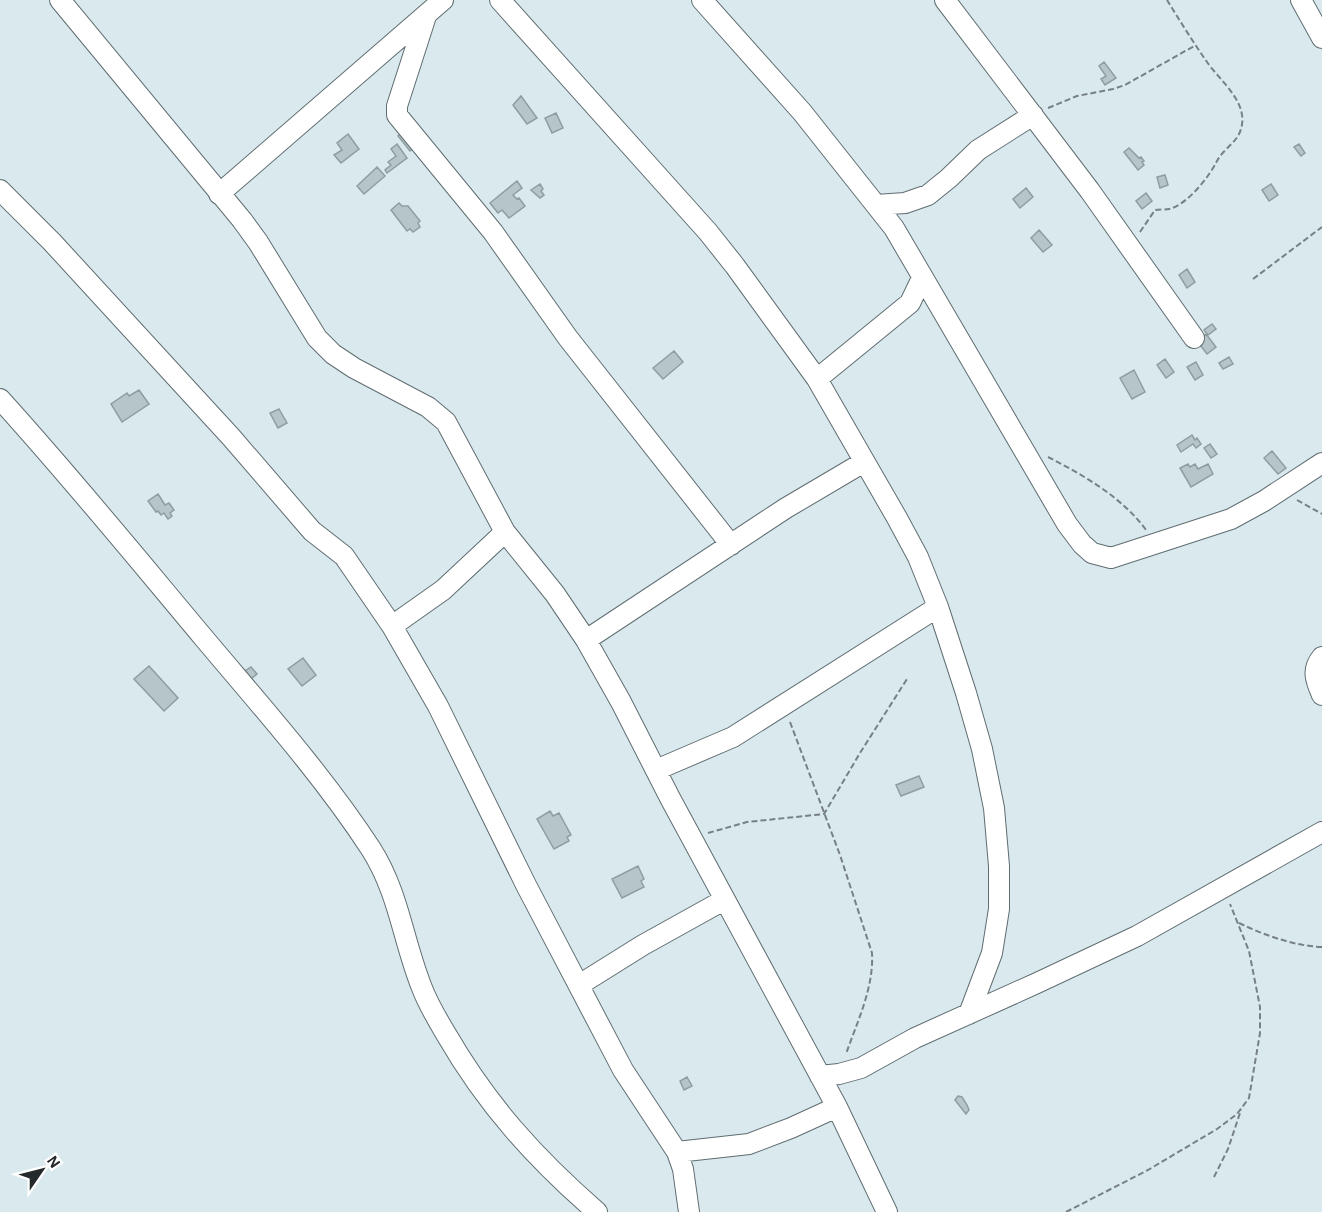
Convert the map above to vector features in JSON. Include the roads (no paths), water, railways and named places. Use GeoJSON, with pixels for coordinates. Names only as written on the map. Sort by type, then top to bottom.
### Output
{"type":"FeatureCollection","features":[{"type":"Feature","properties":{"kind":"street"},"geometry":{"type":"LineString","coordinates":[[60,0],[258,242],[317,338],[333,354],[354,368],[428,407],[446,422],[505,532],[555,594],[586,640],[724,900],[830,1075],[837,1107],[887,1212]]}},
{"type":"Feature","properties":{"kind":"street"},"geometry":{"type":"LineString","coordinates":[[219,194],[443,0]]}},
{"type":"Feature","properties":{"kind":"street"},"geometry":{"type":"LineString","coordinates":[[500,0],[708,232],[735,266],[817,379],[918,557],[938,608],[966,693],[982,749],[993,808],[999,866],[999,909],[992,954],[969,1014]]}},
{"type":"Feature","properties":{"kind":"street"},"geometry":{"type":"LineString","coordinates":[[702,0],[802,112],[894,228],[1068,524],[1082,544],[1096,555],[1111,558],[1231,519],[1264,501],[1322,463]]}},
{"type":"Feature","properties":{"kind":"street"},"geometry":{"type":"LineString","coordinates":[[1301,0],[1322,38]]}},
{"type":"Feature","properties":{"kind":"street"},"geometry":{"type":"LineString","coordinates":[[947,1],[1033,115],[1194,338]]}},
{"type":"Feature","properties":{"kind":"street"},"geometry":{"type":"LineString","coordinates":[[426,16],[397,106],[397,115],[494,231],[568,338],[731,545]]}},
{"type":"Feature","properties":{"kind":"street"},"geometry":{"type":"LineString","coordinates":[[876,205],[905,203],[928,195],[978,150],[1033,115]]}},
{"type":"Feature","properties":{"kind":"street"},"geometry":{"type":"LineString","coordinates":[[0,190],[52,242],[231,437],[312,531],[344,556],[392,626],[438,706],[526,885],[627,1077],[677,1152],[683,1170],[686,1210]]}},
{"type":"Feature","properties":{"kind":"street"},"geometry":{"type":"LineString","coordinates":[[817,379],[910,303],[922,278]]}},
{"type":"Feature","properties":{"kind":"street"},"geometry":{"type":"LineString","coordinates":[[0,399],[221,658],[313,770],[371,850],[387,878],[422,991],[458,1055],[486,1097],[512,1130],[541,1161],[597,1212]]}},
{"type":"Feature","properties":{"kind":"street"},"geometry":{"type":"LineString","coordinates":[[586,640],[786,508],[864,462]]}},
{"type":"Feature","properties":{"kind":"street"},"geometry":{"type":"LineString","coordinates":[[392,626],[443,590],[505,532]]}},
{"type":"Feature","properties":{"kind":"street"},"geometry":{"type":"LineString","coordinates":[[656,770],[733,737],[938,608]]}},
{"type":"Feature","properties":{"kind":"street"},"geometry":{"type":"LineString","coordinates":[[1322,657],[1317,663],[1315,678],[1322,695]]}},
{"type":"Feature","properties":{"kind":"street"},"geometry":{"type":"LineString","coordinates":[[830,1075],[861,1068],[915,1038],[1137,936],[1321,832]]}},
{"type":"Feature","properties":{"kind":"street"},"geometry":{"type":"LineString","coordinates":[[579,985],[643,945],[724,900]]}},
{"type":"Feature","properties":{"kind":"street"},"geometry":{"type":"LineString","coordinates":[[677,1152],[749,1144],[837,1107]]}}]}
